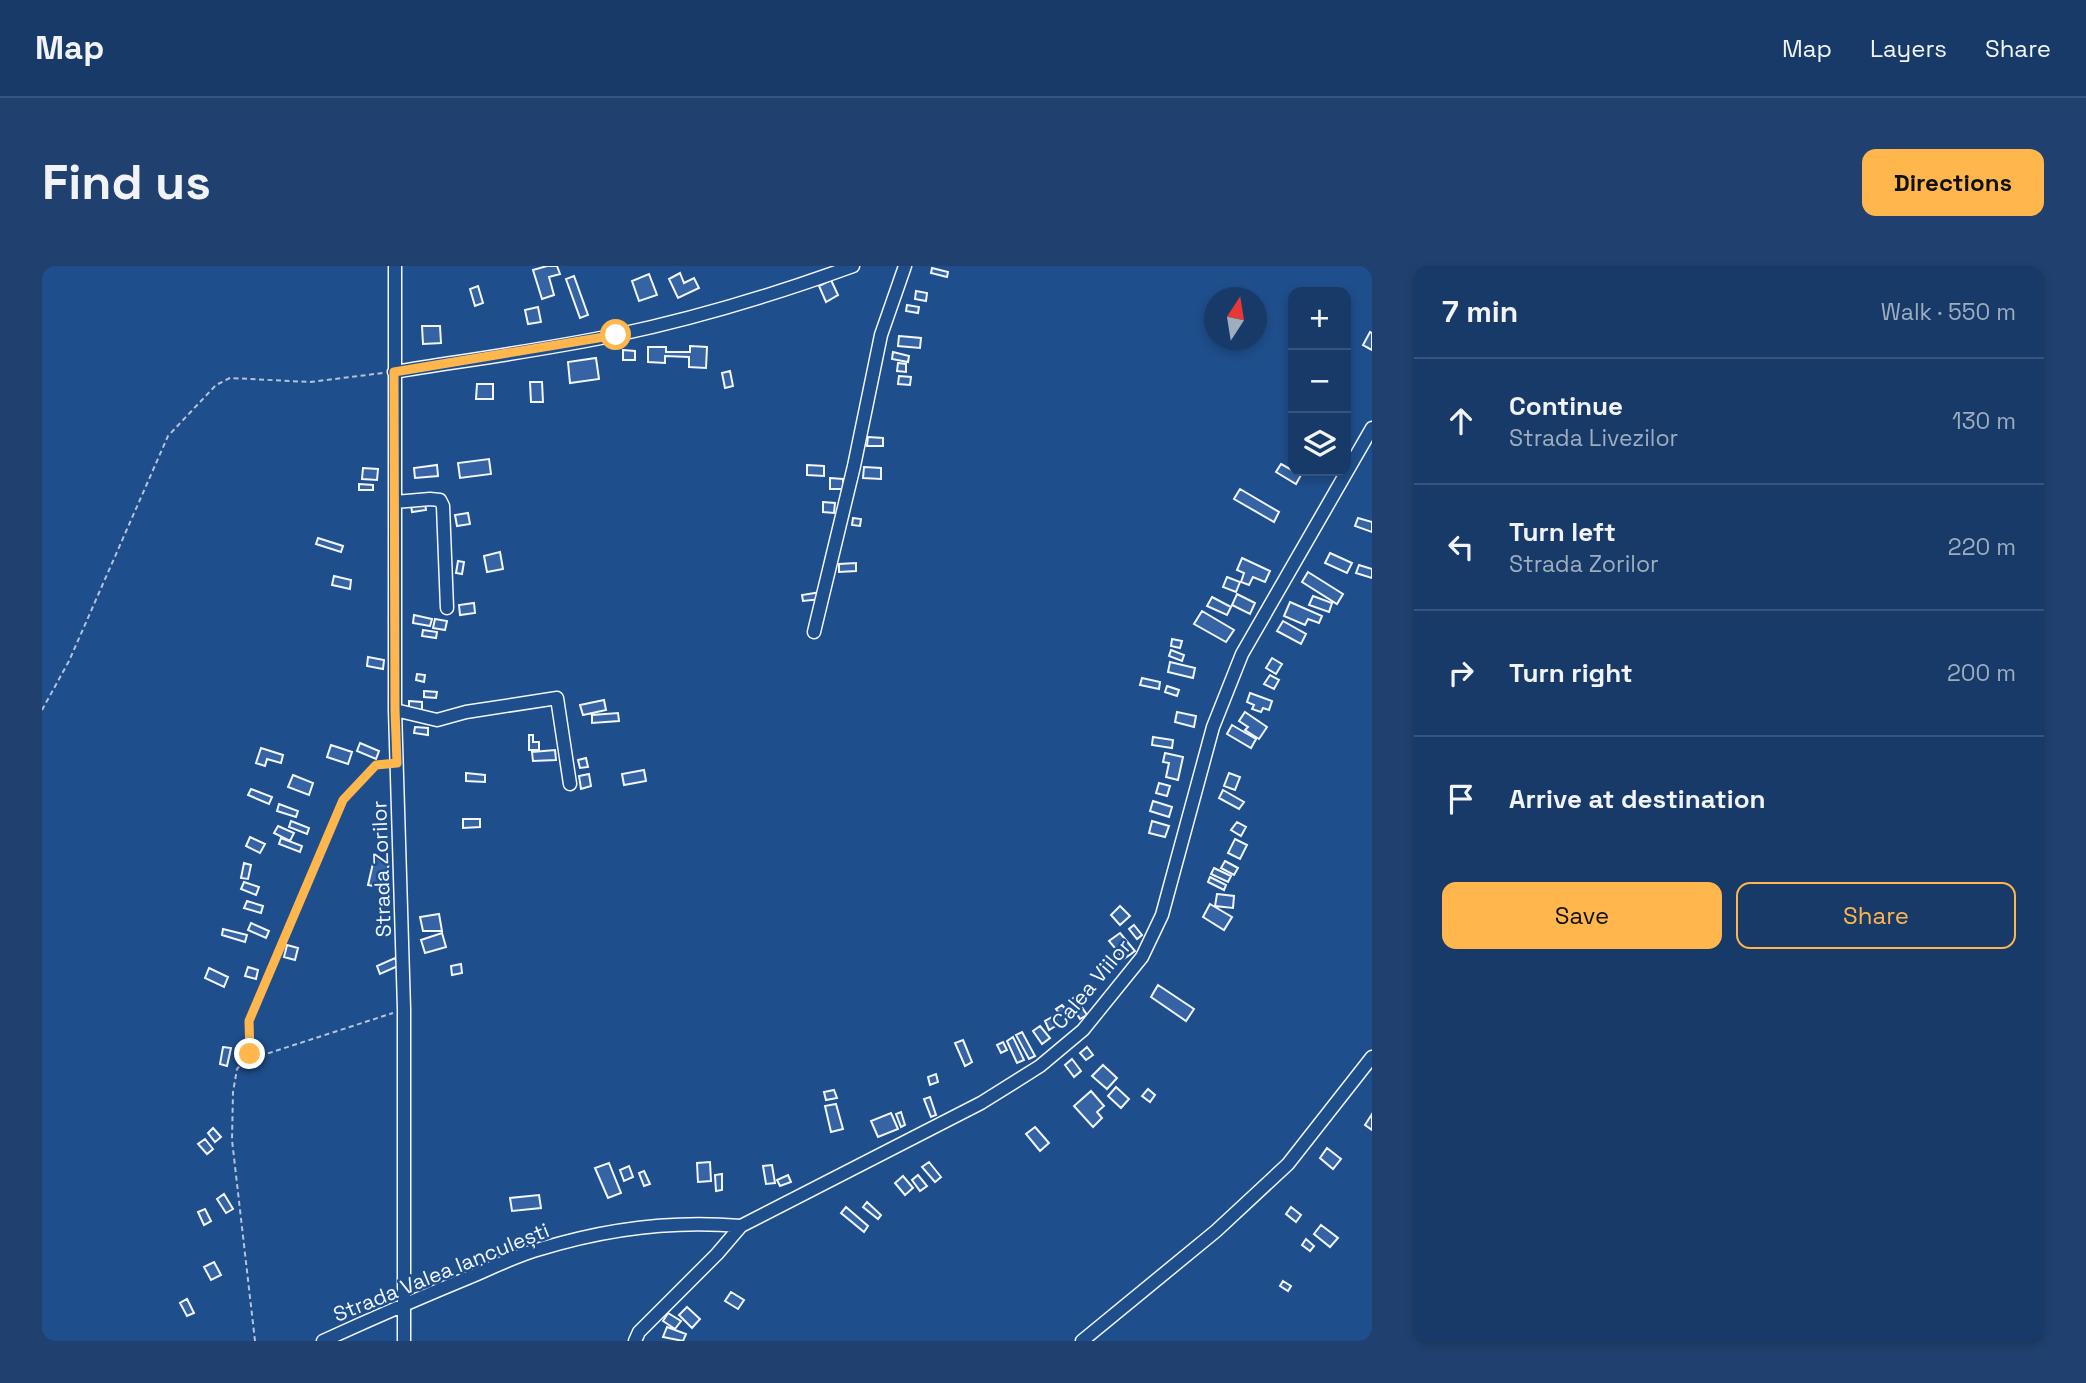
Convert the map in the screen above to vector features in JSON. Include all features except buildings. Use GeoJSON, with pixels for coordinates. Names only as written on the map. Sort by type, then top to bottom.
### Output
{"type":"FeatureCollection","features":[{"type":"Feature","properties":{"kind":"street","name":"Strada Zorilor"},"geometry":{"type":"LineString","coordinates":[[395,266],[395,710],[404,1009],[404,1341]]}},
{"type":"Feature","properties":{"kind":"street"},"geometry":{"type":"LineString","coordinates":[[394,372],[616,335],[745,303],[853,266]]}},
{"type":"Feature","properties":{"kind":"street"},"geometry":{"type":"LineString","coordinates":[[814,632],[854,467],[881,335],[905,266]]}},
{"type":"Feature","properties":{"kind":"street","name":"Calea Viilor"},"geometry":{"type":"LineString","coordinates":[[635,1341],[647,1323],[717,1254],[741,1226],[981,1103],[1040,1066],[1083,1030],[1142,957],[1162,915],[1213,727],[1242,654],[1372,428]]}},
{"type":"Feature","properties":{"kind":"street"},"geometry":{"type":"LineString","coordinates":[[395,502],[430,499],[440,500],[443,506],[447,608]]}},
{"type":"Feature","properties":{"kind":"street"},"geometry":{"type":"LineString","coordinates":[[395,710],[437,720],[466,712],[557,698],[570,784]]}},
{"type":"Feature","properties":{"kind":"street"},"geometry":{"type":"LineString","coordinates":[[1082,1341],[1216,1231],[1288,1164],[1372,1057]]}},
{"type":"Feature","properties":{"kind":"street","name":"Strada Valea Ianculești"},"geometry":{"type":"LineString","coordinates":[[323,1341],[404,1304],[539,1249],[628,1229],[666,1224],[741,1226]]}},
{"type":"Feature","properties":{"kind":"path"},"geometry":{"type":"LineString","coordinates":[[42,710],[69,661],[168,436],[215,385],[230,379],[310,382],[394,372]]}},
{"type":"Feature","properties":{"kind":"path"},"geometry":{"type":"LineString","coordinates":[[255,1341],[232,1140],[233,1092],[237,1069],[250,1054],[249,1021],[343,800],[376,765],[397,763]]}},
{"type":"Feature","properties":{"kind":"path"},"geometry":{"type":"LineString","coordinates":[[250,1054],[266,1054],[404,1009]]}},
{"type":"Feature","properties":{"kind":"route"},"geometry":{"type":"LineString","coordinates":[[250,1054],[249,1021],[343,800],[376,765],[397,763],[394,372],[616,335]]}}]}
